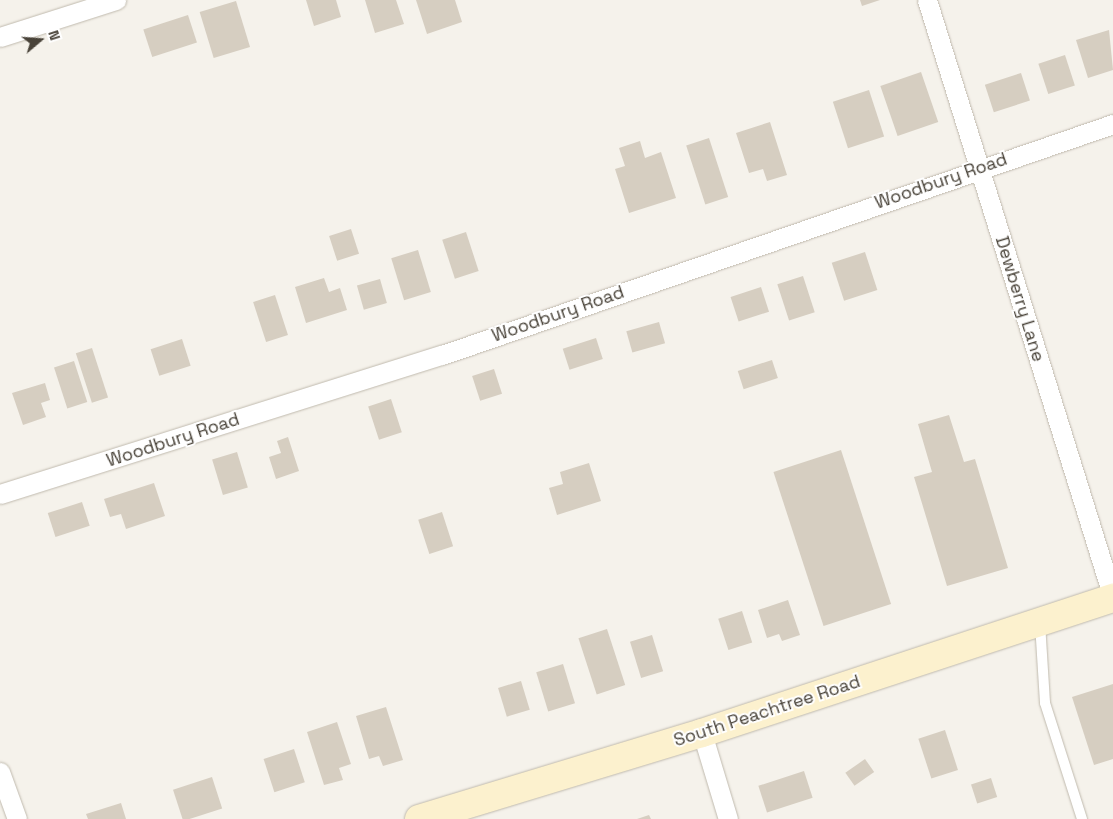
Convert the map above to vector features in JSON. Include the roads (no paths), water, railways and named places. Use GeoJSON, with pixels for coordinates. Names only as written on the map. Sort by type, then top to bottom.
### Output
{"type":"FeatureCollection","features":[{"type":"Feature","properties":{"kind":"main road","name":"South Peachtree Road"},"geometry":{"type":"LineString","coordinates":[[418,819],[702,733],[1113,598]]}},
{"type":"Feature","properties":{"kind":"street"},"geometry":{"type":"LineString","coordinates":[[0,37],[116,0]]}},
{"type":"Feature","properties":{"kind":"street","name":"Dewberry Lane"},"geometry":{"type":"LineString","coordinates":[[927,0],[1113,598]]}},
{"type":"Feature","properties":{"kind":"street","name":"Woodbury Road"},"geometry":{"type":"LineString","coordinates":[[0,494],[442,355],[980,167],[1113,124]]}},
{"type":"Feature","properties":{"kind":"street"},"geometry":{"type":"LineString","coordinates":[[702,733],[728,819]]}},
{"type":"Feature","properties":{"kind":"street"},"geometry":{"type":"LineString","coordinates":[[0,772],[17,819]]}},
{"type":"Feature","properties":{"kind":"lane"},"geometry":{"type":"LineString","coordinates":[[1040,622],[1045,703],[1082,819]]}}]}
